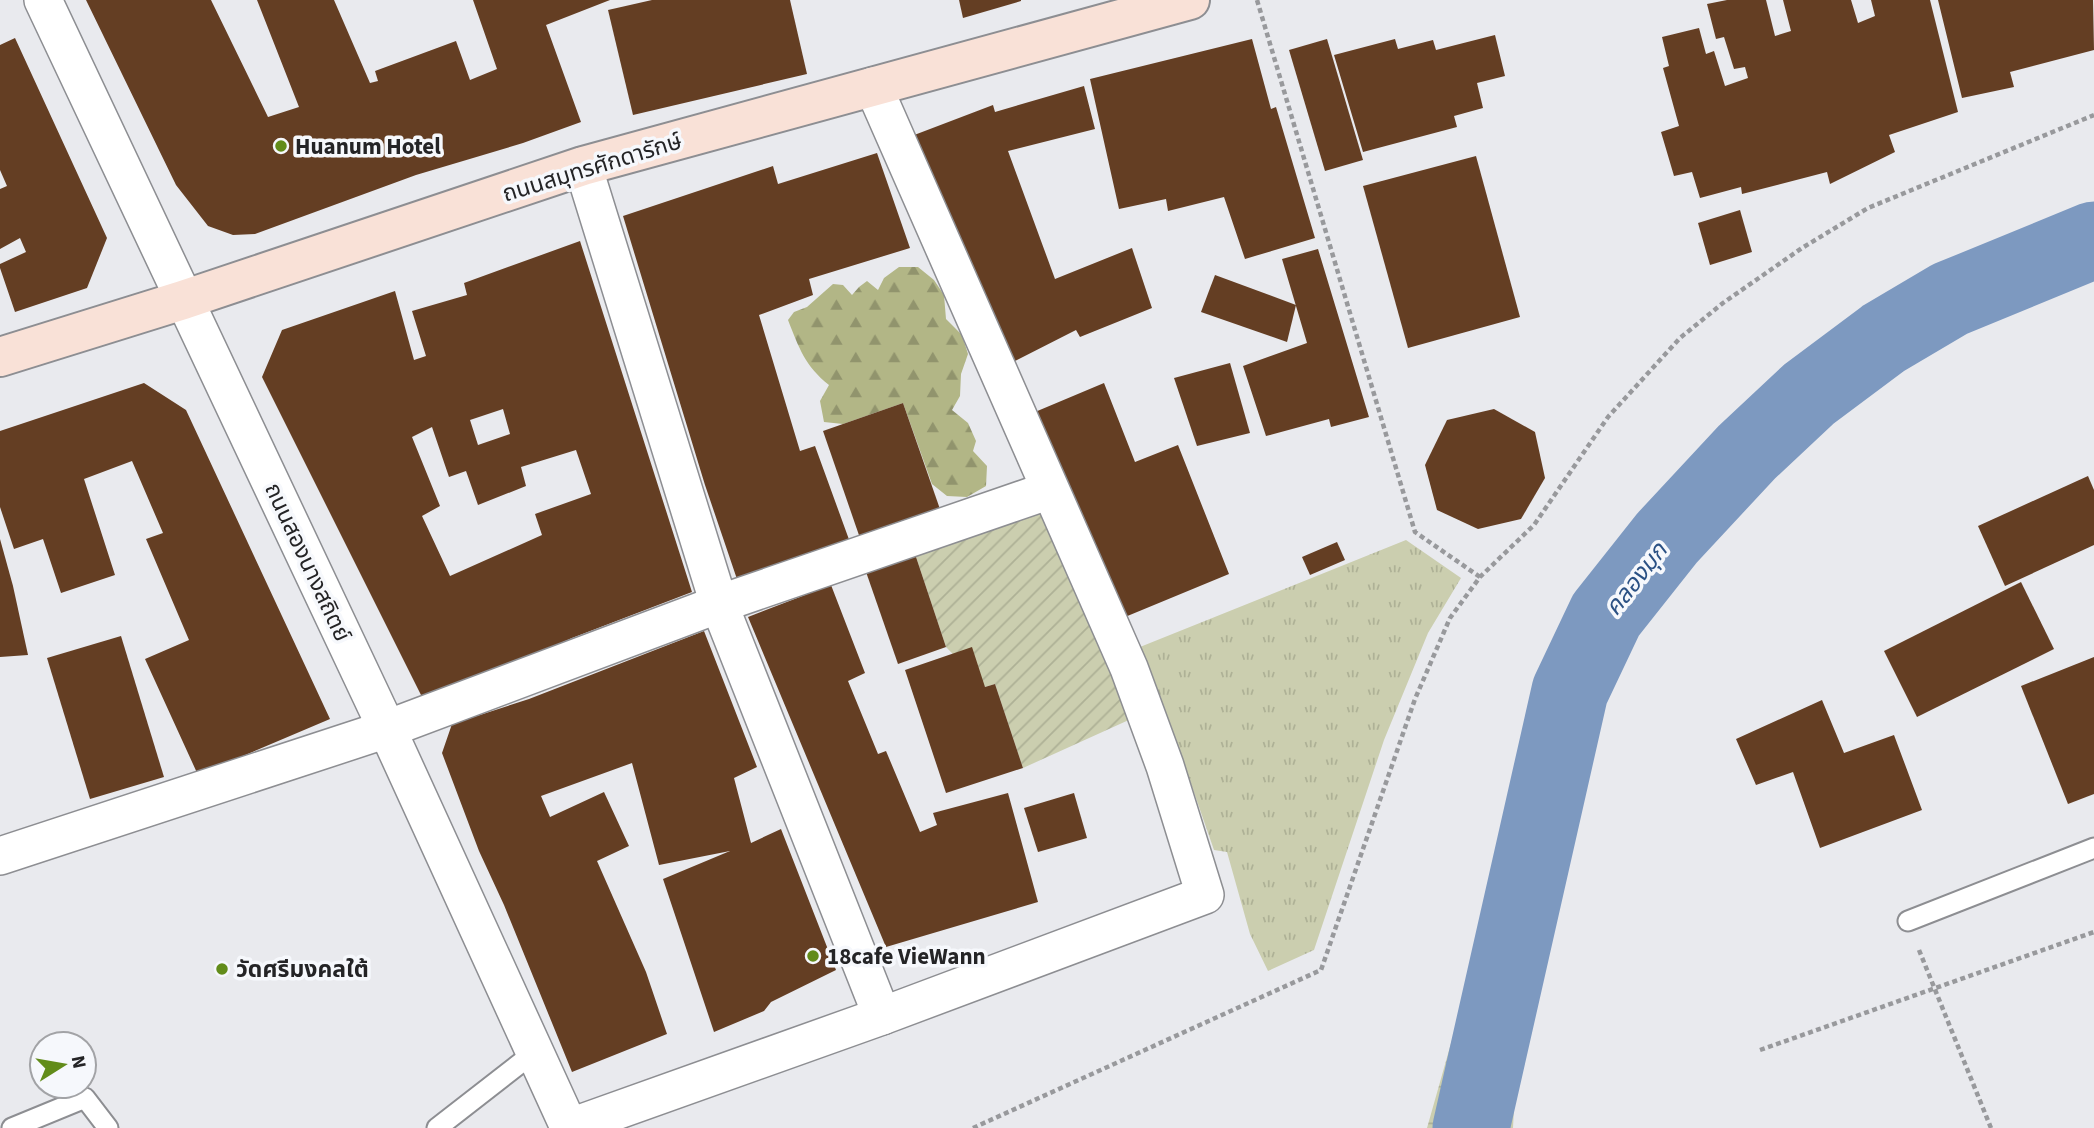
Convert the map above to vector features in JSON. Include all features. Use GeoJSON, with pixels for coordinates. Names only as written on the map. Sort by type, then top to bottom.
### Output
{"type":"FeatureCollection","features":[{"type":"Feature","properties":{"kind":"street","name":"ถนนสองนางสถิตย์"},"geometry":{"type":"LineString","coordinates":[[43,0],[387,729],[536,1051],[568,1127]]}},
{"type":"Feature","properties":{"kind":"street","name":"ถนนสมุทรศักดารักษ์"},"geometry":{"type":"LineString","coordinates":[[0,357],[183,300],[583,166],[1190,0]]}},
{"type":"Feature","properties":{"kind":"street"},"geometry":{"type":"LineString","coordinates":[[568,1127],[881,1016],[1205,895],[1165,766],[1129,668],[873,86]]}},
{"type":"Feature","properties":{"kind":"street"},"geometry":{"type":"LineString","coordinates":[[583,166],[719,604],[881,1016]]}},
{"type":"Feature","properties":{"kind":"street"},"geometry":{"type":"LineString","coordinates":[[0,856],[387,729],[719,604],[1051,490]]}},
{"type":"Feature","properties":{"kind":"lane"},"geometry":{"type":"LineString","coordinates":[[1908,921],[2094,848]]}},
{"type":"Feature","properties":{"kind":"lane"},"geometry":{"type":"LineString","coordinates":[[437,1128],[536,1051]]}},
{"type":"Feature","properties":{"kind":"lane"},"geometry":{"type":"LineString","coordinates":[[12,1128],[85,1098],[108,1128]]}},
{"type":"Feature","properties":{"kind":"path"},"geometry":{"type":"LineString","coordinates":[[1257,0],[1415,532],[1480,577]]}},
{"type":"Feature","properties":{"kind":"path"},"geometry":{"type":"LineString","coordinates":[[973,1128],[1321,970],[1415,699],[1450,618],[1480,577],[1534,526],[1608,416],[1680,338],[1723,303],[1802,248],[1868,208],[2094,115]]}},
{"type":"Feature","properties":{"kind":"path"},"geometry":{"type":"LineString","coordinates":[[1908,921],[1991,1128]]}},
{"type":"Feature","properties":{"kind":"path"},"geometry":{"type":"LineString","coordinates":[[1760,1050],[2094,932]]}},
{"type":"Feature","properties":{"kind":"green space"},"geometry":{"type":"Polygon","coordinates":[[[2094,204],[2094,275],[1961,326],[1896,365],[1817,427],[1687,559],[1632,635],[1603,698],[1518,1029],[1513,1128],[1427,1128],[1549,668],[1579,606],[1636,524],[1765,387],[1874,304],[1951,262],[2094,204]]]}},
{"type":"Feature","properties":{"kind":"green space"},"geometry":{"type":"Polygon","coordinates":[[[899,267],[918,267],[934,280],[944,295],[946,319],[962,335],[968,354],[961,374],[960,396],[952,410],[968,423],[976,441],[973,451],[987,466],[986,486],[967,497],[947,496],[932,484],[903,403],[843,424],[824,422],[820,401],[829,385],[808,363],[788,320],[794,312],[807,307],[833,284],[843,285],[852,295],[867,281],[878,290],[884,278],[899,267]]]}},
{"type":"Feature","properties":{"kind":"green space"},"geometry":{"type":"Polygon","coordinates":[[[1043,509],[1131,719],[1023,768],[995,684],[985,687],[946,647],[914,551],[1043,509]]]}},
{"type":"Feature","properties":{"kind":"green space"},"geometry":{"type":"Polygon","coordinates":[[[1406,540],[1461,578],[1428,633],[1384,740],[1314,950],[1268,971],[1250,934],[1227,852],[1214,850],[1140,647],[1406,540]]]}},
{"type":"Feature","properties":{"kind":"building"},"geometry":{"type":"Polygon","coordinates":[[[86,0],[211,0],[268,117],[299,107],[257,0],[334,0],[370,83],[378,81],[375,71],[456,41],[470,80],[497,69],[473,0],[610,0],[546,25],[581,122],[523,143],[416,175],[255,234],[233,235],[208,226],[176,185],[86,0]]]}},
{"type":"Feature","properties":{"kind":"building"},"geometry":{"type":"Polygon","coordinates":[[[652,0],[790,0],[807,74],[633,115],[608,10],[652,0]]]}},
{"type":"Feature","properties":{"kind":"building"},"geometry":{"type":"Polygon","coordinates":[[[959,0],[1021,0],[1021,1],[963,18],[959,0]]]}},
{"type":"Feature","properties":{"kind":"building"},"geometry":{"type":"Polygon","coordinates":[[[1727,0],[1766,0],[1775,36],[1791,31],[1783,0],[1851,0],[1858,23],[1875,16],[1871,0],[1930,0],[1958,112],[1889,135],[1895,152],[1830,184],[1827,172],[1742,194],[1741,187],[1700,198],[1692,172],[1674,176],[1661,132],[1679,126],[1663,68],[1669,66],[1662,37],[1699,28],[1706,54],[1714,51],[1725,86],[1748,78],[1745,67],[1734,69],[1724,37],[1716,39],[1707,4],[1727,0]]]}},
{"type":"Feature","properties":{"kind":"building"},"geometry":{"type":"Polygon","coordinates":[[[1938,0],[2093,0],[2094,50],[2010,72],[2014,87],[1962,98],[1938,0]]]}},
{"type":"Feature","properties":{"kind":"building"},"geometry":{"type":"Polygon","coordinates":[[[1495,35],[1505,76],[1477,83],[1483,108],[1454,116],[1457,127],[1363,152],[1334,55],[1395,39],[1398,49],[1433,40],[1436,50],[1495,35]]]}},
{"type":"Feature","properties":{"kind":"building"},"geometry":{"type":"Polygon","coordinates":[[[15,38],[107,238],[87,288],[15,312],[0,264],[26,252],[20,238],[0,249],[0,189],[7,186],[0,170],[0,45],[15,38]]]}},
{"type":"Feature","properties":{"kind":"building"},"geometry":{"type":"Polygon","coordinates":[[[1252,39],[1271,109],[1276,107],[1315,238],[1245,259],[1224,197],[1168,211],[1166,199],[1119,209],[1090,79],[1252,39]]]}},
{"type":"Feature","properties":{"kind":"building"},"geometry":{"type":"Polygon","coordinates":[[[1327,39],[1363,160],[1325,171],[1289,50],[1327,39]]]}},
{"type":"Feature","properties":{"kind":"building"},"geometry":{"type":"Polygon","coordinates":[[[1084,86],[1095,129],[1008,151],[1055,279],[1132,248],[1152,308],[1080,337],[1076,330],[1007,365],[909,137],[993,105],[995,112],[1084,86]]]}},
{"type":"Feature","properties":{"kind":"building"},"geometry":{"type":"Polygon","coordinates":[[[877,153],[910,248],[809,279],[813,295],[759,315],[800,451],[815,446],[851,545],[739,585],[705,485],[623,216],[773,166],[778,184],[877,153]]]}},
{"type":"Feature","properties":{"kind":"building"},"geometry":{"type":"Polygon","coordinates":[[[1476,156],[1520,317],[1408,348],[1363,186],[1476,156]]]}},
{"type":"Feature","properties":{"kind":"building"},"geometry":{"type":"Polygon","coordinates":[[[1740,210],[1752,252],[1710,265],[1698,223],[1740,210]]]}},
{"type":"Feature","properties":{"kind":"building"},"geometry":{"type":"Polygon","coordinates":[[[580,241],[692,592],[572,638],[425,703],[262,377],[282,330],[395,291],[414,360],[426,356],[412,311],[467,295],[464,283],[580,241]],[[503,409],[470,420],[478,445],[510,434],[503,409]],[[432,427],[412,437],[440,506],[422,516],[450,576],[542,535],[535,514],[591,494],[576,450],[521,467],[526,486],[478,505],[466,471],[449,477],[432,427]]]}},
{"type":"Feature","properties":{"kind":"building"},"geometry":{"type":"Polygon","coordinates":[[[1318,249],[1369,417],[1331,427],[1329,419],[1266,436],[1243,366],[1307,343],[1282,259],[1318,249]]]}},
{"type":"Feature","properties":{"kind":"building"},"geometry":{"type":"Polygon","coordinates":[[[1215,275],[1296,305],[1287,342],[1201,312],[1215,275]]]}},
{"type":"Feature","properties":{"kind":"building"},"geometry":{"type":"Polygon","coordinates":[[[1230,363],[1250,433],[1197,446],[1174,378],[1230,363]]]}},
{"type":"Feature","properties":{"kind":"building"},"geometry":{"type":"Polygon","coordinates":[[[144,383],[186,410],[330,719],[198,775],[145,659],[189,640],[146,539],[163,533],[132,461],[84,479],[115,575],[61,593],[43,539],[14,549],[0,507],[0,431],[144,383]]]}},
{"type":"Feature","properties":{"kind":"building"},"geometry":{"type":"Polygon","coordinates":[[[1104,383],[1135,462],[1178,445],[1229,574],[1125,617],[1035,412],[1104,383]]]}},
{"type":"Feature","properties":{"kind":"building"},"geometry":{"type":"Polygon","coordinates":[[[903,403],[941,512],[861,541],[823,431],[903,403]]]}},
{"type":"Feature","properties":{"kind":"building"},"geometry":{"type":"Polygon","coordinates":[[[1494,409],[1535,432],[1545,478],[1521,519],[1478,529],[1437,510],[1425,465],[1447,420],[1494,409]]]}},
{"type":"Feature","properties":{"kind":"building"},"geometry":{"type":"Polygon","coordinates":[[[2088,476],[2094,490],[2094,545],[2005,586],[1978,526],[2088,476]]]}},
{"type":"Feature","properties":{"kind":"building"},"geometry":{"type":"Polygon","coordinates":[[[0,539],[13,586],[28,655],[0,657],[0,539]]]}},
{"type":"Feature","properties":{"kind":"building"},"geometry":{"type":"Polygon","coordinates":[[[1337,542],[1345,560],[1310,575],[1302,557],[1337,542]]]}},
{"type":"Feature","properties":{"kind":"building"},"geometry":{"type":"Polygon","coordinates":[[[914,551],[946,647],[898,664],[865,569],[914,551]]]}},
{"type":"Feature","properties":{"kind":"building"},"geometry":{"type":"Polygon","coordinates":[[[2021,582],[2054,649],[1917,717],[1884,651],[2021,582]]]}},
{"type":"Feature","properties":{"kind":"building"},"geometry":{"type":"Polygon","coordinates":[[[831,585],[865,673],[848,681],[878,754],[886,751],[920,832],[937,825],[933,813],[1008,793],[1038,902],[886,947],[748,617],[831,585]]]}},
{"type":"Feature","properties":{"kind":"building"},"geometry":{"type":"Polygon","coordinates":[[[704,631],[757,767],[734,778],[751,843],[781,829],[836,970],[771,1002],[764,1011],[714,1032],[663,879],[730,851],[659,865],[632,763],[541,796],[550,817],[604,792],[629,846],[597,861],[646,972],[667,1034],[572,1072],[479,851],[442,753],[452,724],[529,699],[704,631]]]}},
{"type":"Feature","properties":{"kind":"building"},"geometry":{"type":"Polygon","coordinates":[[[121,636],[164,777],[90,799],[47,658],[121,636]]]}},
{"type":"Feature","properties":{"kind":"building"},"geometry":{"type":"Polygon","coordinates":[[[972,647],[985,687],[995,684],[1023,768],[946,793],[905,670],[972,647]]]}},
{"type":"Feature","properties":{"kind":"building"},"geometry":{"type":"Polygon","coordinates":[[[2094,657],[2094,794],[2068,804],[2021,686],[2094,657]]]}},
{"type":"Feature","properties":{"kind":"building"},"geometry":{"type":"Polygon","coordinates":[[[1822,700],[1844,753],[1894,735],[1922,810],[1820,848],[1793,772],[1756,785],[1736,739],[1822,700]]]}},
{"type":"Feature","properties":{"kind":"building"},"geometry":{"type":"Polygon","coordinates":[[[1074,793],[1087,838],[1038,852],[1024,808],[1074,793]]]}},
{"type":"Feature","properties":{"kind":"waterway","name":"คลองมุก"},"geometry":{"type":"LineString","coordinates":[[1471,1128],[1570,691],[1606,615],[1667,538],[1747,452],[1809,394],[1884,338],[1950,299],[2094,240]]}},
{"type":"Feature","properties":{"kind":"place","name":"Huanum Hotel"},"geometry":{"type":"Point","coordinates":[281,146]}},
{"type":"Feature","properties":{"kind":"place","name":"18cafe VieWann"},"geometry":{"type":"Point","coordinates":[813,956]}},
{"type":"Feature","properties":{"kind":"place","name":"วัดศรีมงคลใต้"},"geometry":{"type":"Point","coordinates":[222,969]}}]}
